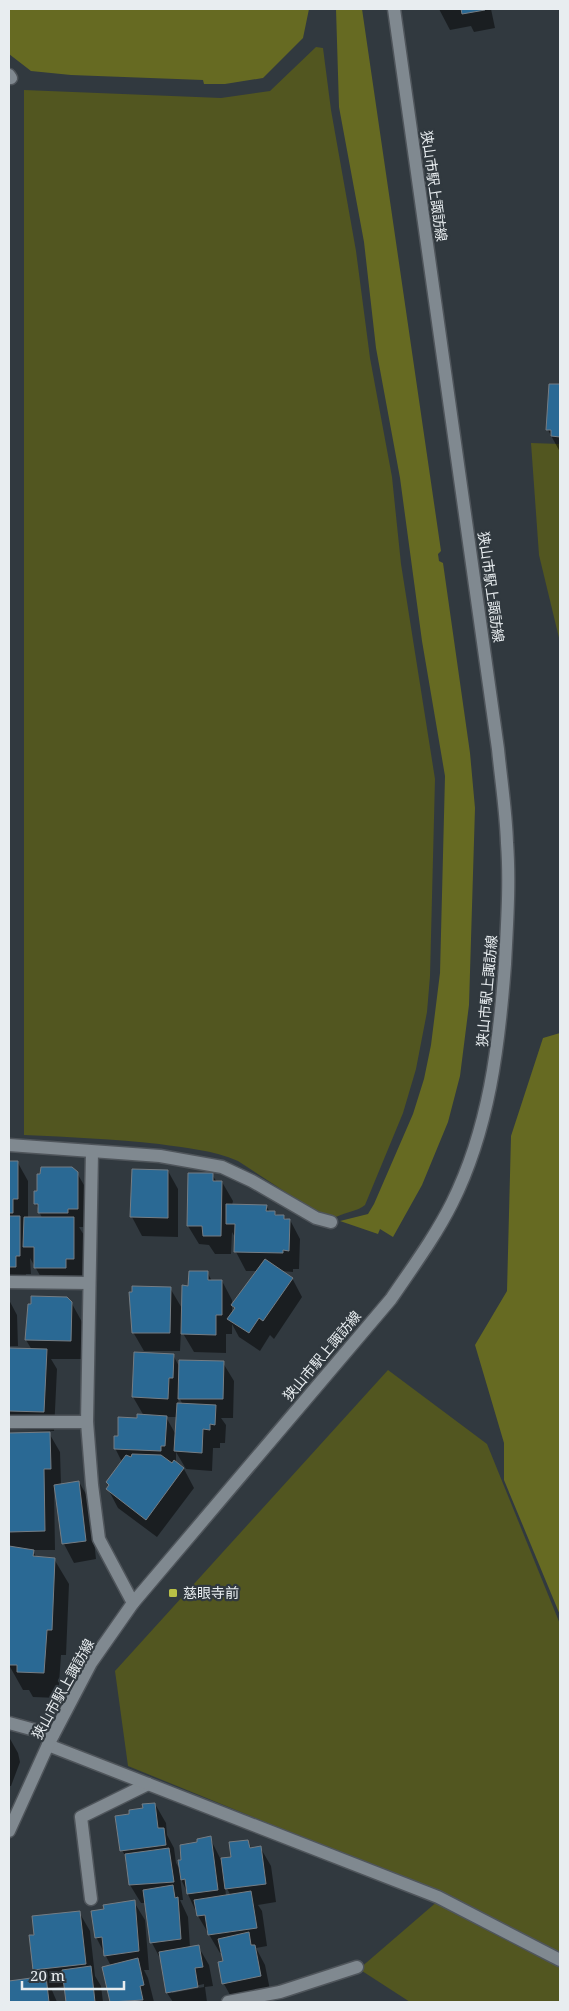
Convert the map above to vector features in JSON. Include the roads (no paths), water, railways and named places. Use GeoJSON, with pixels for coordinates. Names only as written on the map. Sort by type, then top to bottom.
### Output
{"type":"FeatureCollection","features":[{"type":"Feature","properties":{"kind":"street","name":"狭山市駅上諏訪線"},"geometry":{"type":"LineString","coordinates":[[9,1831],[51,1740],[91,1663],[133,1603],[390,1299],[424,1252],[452,1203],[472,1153],[489,1097],[500,1028],[507,924],[508,844],[498,748],[394,9]]}},
{"type":"Feature","properties":{"kind":"street"},"geometry":{"type":"LineString","coordinates":[[9,1145],[160,1156],[222,1167],[252,1181],[316,1218],[331,1222]]}},
{"type":"Feature","properties":{"kind":"street"},"geometry":{"type":"LineString","coordinates":[[92,1152],[87,1422],[99,1539],[133,1603]]}},
{"type":"Feature","properties":{"kind":"street"},"geometry":{"type":"LineString","coordinates":[[9,1282],[89,1284]]}},
{"type":"Feature","properties":{"kind":"street"},"geometry":{"type":"LineString","coordinates":[[9,1422],[87,1422]]}},
{"type":"Feature","properties":{"kind":"street"},"geometry":{"type":"LineString","coordinates":[[9,1723],[148,1784],[438,1897],[560,1960]]}},
{"type":"Feature","properties":{"kind":"street"},"geometry":{"type":"LineString","coordinates":[[91,1899],[82,1818],[148,1784]]}},
{"type":"Feature","properties":{"kind":"street"},"geometry":{"type":"LineString","coordinates":[[228,2002],[280,1992],[357,1967]]}},
{"type":"Feature","properties":{"kind":"place","name":"慈眼寺前"},"geometry":{"type":"Point","coordinates":[173,1593]}}]}
